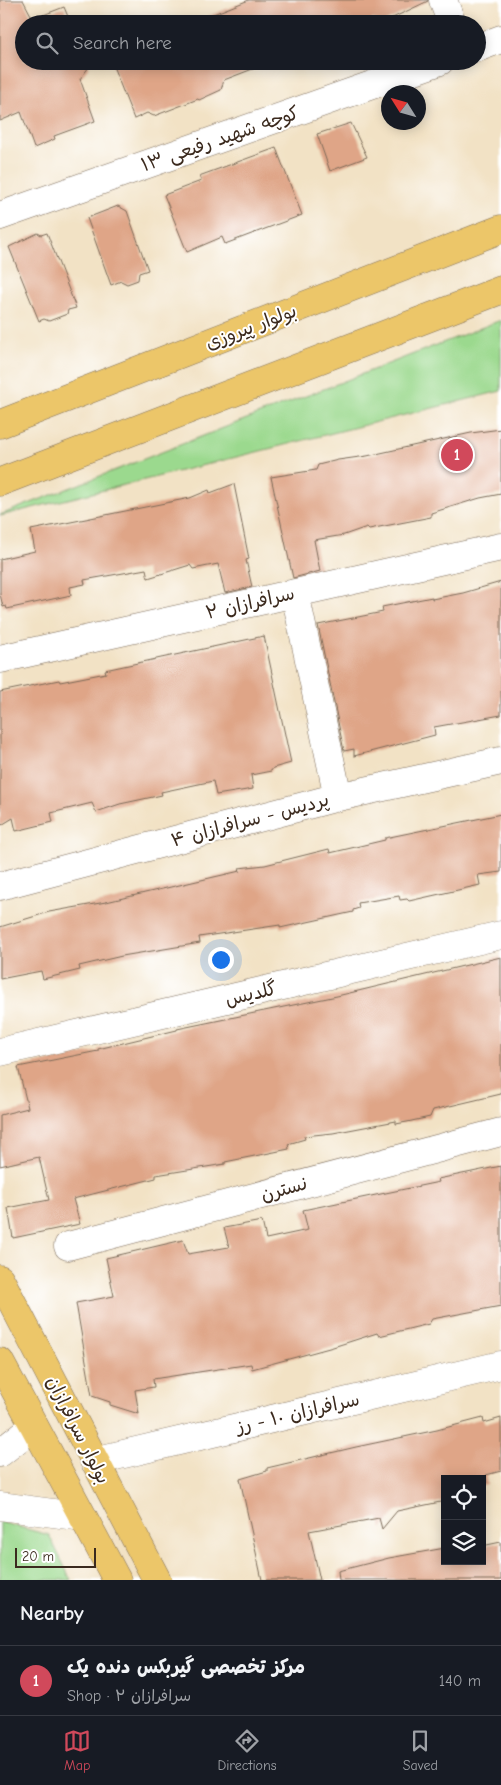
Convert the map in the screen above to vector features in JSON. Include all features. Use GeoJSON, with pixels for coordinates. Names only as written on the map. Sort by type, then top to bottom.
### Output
{"type":"FeatureCollection","features":[{"type":"Feature","properties":{"kind":"main road","name":"بولوار پیروزی"},"geometry":{"type":"LineString","coordinates":[[0,424],[501,230]]}},
{"type":"Feature","properties":{"kind":"main road"},"geometry":{"type":"LineString","coordinates":[[0,482],[501,290]]}},
{"type":"Feature","properties":{"kind":"main road","name":"بولوار سرافرازان"},"geometry":{"type":"LineString","coordinates":[[0,1279],[157,1580]]}},
{"type":"Feature","properties":{"kind":"main road","name":"بولوار سرافرازان"},"geometry":{"type":"LineString","coordinates":[[0,1362],[116,1580]]}},
{"type":"Feature","properties":{"kind":"street"},"geometry":{"type":"LineString","coordinates":[[443,0],[449,15]]}},
{"type":"Feature","properties":{"kind":"street"},"geometry":{"type":"LineString","coordinates":[[486,45],[501,39]]}},
{"type":"Feature","properties":{"kind":"street","name":"کوچه شهید رفیعی ۱۳"},"geometry":{"type":"LineString","coordinates":[[0,216],[414,70]]}},
{"type":"Feature","properties":{"kind":"street","name":"سرافرازان ۲"},"geometry":{"type":"LineString","coordinates":[[0,659],[501,547]]}},
{"type":"Feature","properties":{"kind":"street"},"geometry":{"type":"LineString","coordinates":[[294,593],[338,797]]}},
{"type":"Feature","properties":{"kind":"street","name":"پردیس - سرافرازان ۴"},"geometry":{"type":"LineString","coordinates":[[0,886],[338,797],[501,761]]}},
{"type":"Feature","properties":{"kind":"street","name":"گلدیس"},"geometry":{"type":"LineString","coordinates":[[0,1052],[501,935]]}},
{"type":"Feature","properties":{"kind":"street","name":"نسترن"},"geometry":{"type":"LineString","coordinates":[[68,1246],[501,1132]]}},
{"type":"Feature","properties":{"kind":"street","name":"سرافرازان ۱۰ - رز"},"geometry":{"type":"LineString","coordinates":[[94,1461],[501,1366]]}},
{"type":"Feature","properties":{"kind":"street"},"geometry":{"type":"LineString","coordinates":[[0,1453],[34,1426]]}},
{"type":"Feature","properties":{"kind":"street"},"geometry":{"type":"LineString","coordinates":[[0,1506],[83,1517]]}},
{"type":"Feature","properties":{"kind":"green space"},"geometry":{"type":"Polygon","coordinates":[[[501,320],[501,391],[0,516],[0,515],[501,320]]]}},
{"type":"Feature","properties":{"kind":"green space"},"geometry":{"type":"Polygon","coordinates":[[[0,1522],[49,1535],[71,1580],[0,1580],[0,1522]]]}},
{"type":"Feature","properties":{"kind":"building"},"geometry":{"type":"Polygon","coordinates":[[[0,0],[23,0],[31,15],[15,15],[15,70],[87,70],[80,79],[95,121],[54,136],[55,139],[34,148],[21,112],[0,121],[0,0]]]}},
{"type":"Feature","properties":{"kind":"building"},"geometry":{"type":"Polygon","coordinates":[[[249,0],[428,0],[399,15],[211,15],[249,0]]]}},
{"type":"Feature","properties":{"kind":"building"},"geometry":{"type":"Polygon","coordinates":[[[64,7],[67,15],[43,15],[64,7]]]}},
{"type":"Feature","properties":{"kind":"building"},"geometry":{"type":"Polygon","coordinates":[[[115,70],[250,70],[224,80],[221,90],[199,100],[154,116],[147,113],[134,119],[115,70]]]}},
{"type":"Feature","properties":{"kind":"building"},"geometry":{"type":"Polygon","coordinates":[[[351,123],[367,157],[330,171],[317,134],[351,123]]]}},
{"type":"Feature","properties":{"kind":"building"},"geometry":{"type":"Polygon","coordinates":[[[276,148],[302,215],[225,244],[222,237],[187,252],[164,195],[201,181],[199,176],[276,148]]]}},
{"type":"Feature","properties":{"kind":"building"},"geometry":{"type":"Polygon","coordinates":[[[118,206],[127,211],[148,270],[139,273],[138,280],[127,284],[121,281],[111,285],[87,218],[118,206]]]}},
{"type":"Feature","properties":{"kind":"building"},"geometry":{"type":"Polygon","coordinates":[[[38,233],[41,235],[47,233],[76,308],[68,310],[67,314],[49,321],[44,319],[39,321],[9,247],[38,233]]]}},
{"type":"Feature","properties":{"kind":"building"},"geometry":{"type":"Polygon","coordinates":[[[501,429],[501,494],[480,498],[431,513],[431,517],[369,529],[367,527],[344,535],[314,540],[320,571],[293,578],[271,477],[316,470],[318,465],[338,460],[367,456],[471,433],[501,429]]]}},
{"type":"Feature","properties":{"kind":"building"},"geometry":{"type":"Polygon","coordinates":[[[234,484],[249,559],[246,560],[252,587],[225,593],[218,564],[193,569],[190,565],[148,578],[146,569],[84,580],[85,584],[70,587],[71,595],[7,609],[6,606],[3,607],[0,594],[0,559],[35,551],[31,530],[190,498],[209,490],[210,493],[234,484]]]}},
{"type":"Feature","properties":{"kind":"building"},"geometry":{"type":"Polygon","coordinates":[[[501,582],[501,715],[434,727],[435,735],[354,756],[354,749],[344,751],[318,625],[383,612],[382,607],[463,593],[501,582]]]}},
{"type":"Feature","properties":{"kind":"building"},"geometry":{"type":"Polygon","coordinates":[[[264,636],[291,763],[273,768],[271,771],[251,775],[253,789],[216,795],[213,781],[161,792],[162,795],[120,804],[96,812],[92,803],[51,813],[53,822],[16,831],[13,818],[0,826],[0,692],[106,673],[105,670],[264,636]]]}},
{"type":"Feature","properties":{"kind":"building"},"geometry":{"type":"Polygon","coordinates":[[[501,814],[501,872],[478,875],[480,885],[409,901],[407,899],[400,900],[399,896],[358,903],[359,908],[353,910],[353,912],[280,928],[280,925],[199,937],[200,943],[122,956],[79,966],[80,970],[43,979],[41,971],[0,979],[0,927],[49,912],[106,902],[240,871],[239,868],[265,865],[329,849],[330,853],[385,840],[385,838],[501,814]]]}},
{"type":"Feature","properties":{"kind":"building"},"geometry":{"type":"Polygon","coordinates":[[[501,957],[501,1094],[433,1110],[430,1117],[407,1122],[396,1124],[396,1121],[333,1133],[304,1136],[305,1139],[288,1144],[289,1149],[225,1162],[225,1164],[156,1175],[156,1178],[73,1199],[80,1224],[13,1238],[8,1208],[49,1200],[39,1157],[0,1166],[0,1115],[28,1108],[18,1067],[98,1051],[98,1049],[177,1029],[337,996],[501,957]]]}},
{"type":"Feature","properties":{"kind":"building"},"geometry":{"type":"Polygon","coordinates":[[[501,1166],[501,1306],[432,1319],[429,1324],[379,1336],[377,1333],[252,1369],[251,1364],[153,1379],[154,1387],[135,1390],[139,1414],[110,1405],[110,1402],[92,1396],[76,1303],[114,1296],[106,1258],[183,1240],[188,1254],[229,1247],[224,1228],[262,1221],[266,1239],[308,1230],[303,1210],[439,1182],[438,1179],[501,1166]]]}},
{"type":"Feature","properties":{"kind":"building"},"geometry":{"type":"Polygon","coordinates":[[[483,1418],[484,1423],[501,1418],[501,1471],[486,1475],[441,1475],[441,1502],[397,1511],[382,1529],[379,1518],[309,1531],[320,1580],[262,1580],[240,1479],[267,1471],[267,1468],[483,1418]]]}},
{"type":"Feature","properties":{"kind":"building"},"geometry":{"type":"Polygon","coordinates":[[[501,1542],[501,1580],[339,1580],[338,1571],[389,1558],[441,1549],[441,1565],[486,1565],[486,1545],[501,1542]]]}},
{"type":"Feature","properties":{"kind":"place","name":"مرکز تخصصی گیربکس دنده یک"},"geometry":{"type":"Point","coordinates":[457,455]}}]}
